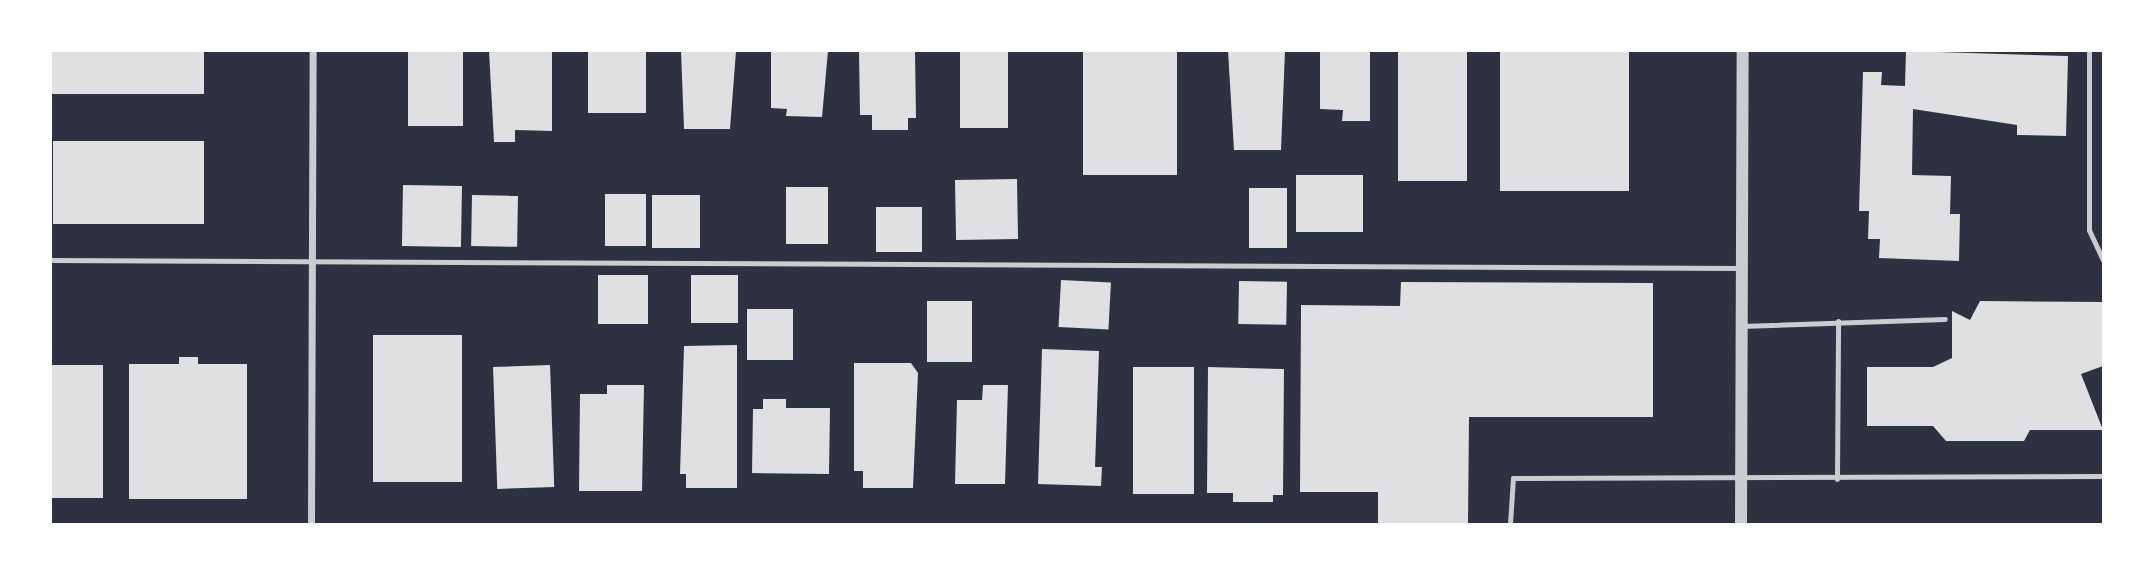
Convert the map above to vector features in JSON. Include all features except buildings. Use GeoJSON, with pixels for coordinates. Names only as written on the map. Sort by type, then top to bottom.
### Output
{"type":"FeatureCollection","features":[{"type":"Feature","properties":{"kind":"street"},"geometry":{"type":"LineString","coordinates":[[311,524],[313,51]]}},
{"type":"Feature","properties":{"kind":"street"},"geometry":{"type":"LineString","coordinates":[[1741,524],[1743,51]]}},
{"type":"Feature","properties":{"kind":"lane"},"geometry":{"type":"LineString","coordinates":[[2089,51],[2089,230],[2103,260]]}},
{"type":"Feature","properties":{"kind":"lane"},"geometry":{"type":"LineString","coordinates":[[51,260],[1744,268]]}},
{"type":"Feature","properties":{"kind":"lane"},"geometry":{"type":"LineString","coordinates":[[1741,326],[1945,319]]}},
{"type":"Feature","properties":{"kind":"lane"},"geometry":{"type":"LineString","coordinates":[[1838,321],[1838,480]]}},
{"type":"Feature","properties":{"kind":"lane"},"geometry":{"type":"LineString","coordinates":[[1510,524],[1513,478],[1741,481],[2103,476]]}}]}
